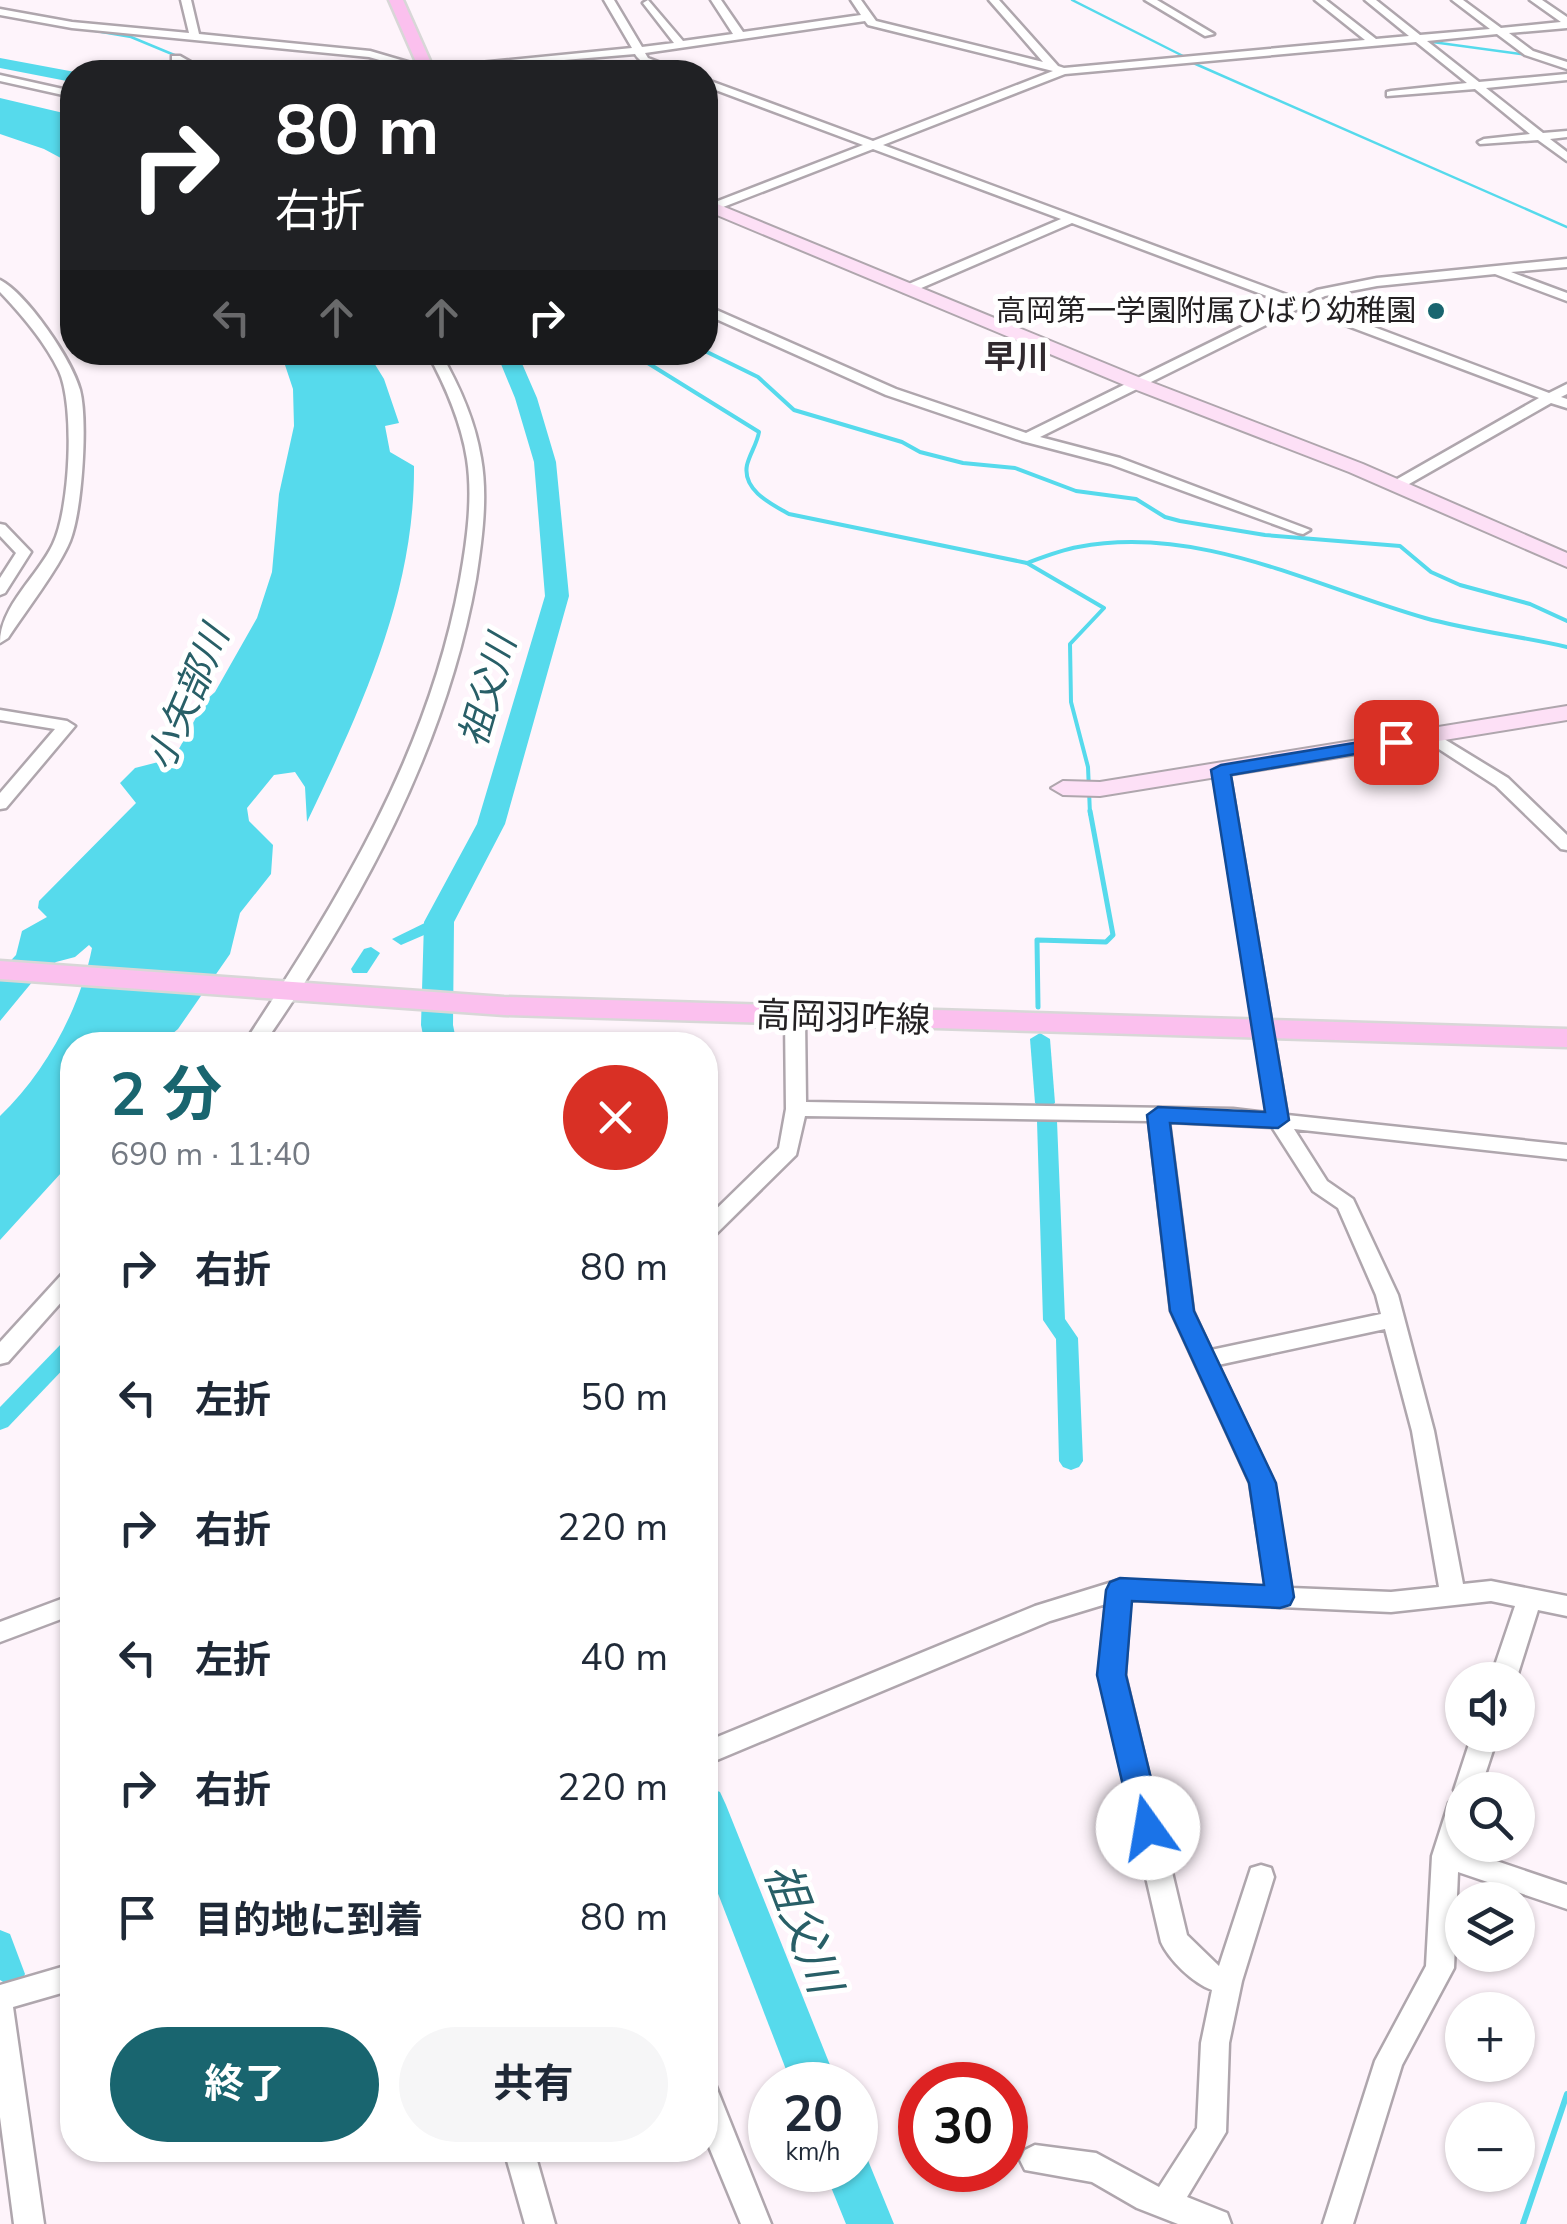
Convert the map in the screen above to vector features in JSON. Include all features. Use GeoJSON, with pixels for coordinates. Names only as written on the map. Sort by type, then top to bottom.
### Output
{"type":"FeatureCollection","features":[{"type":"Feature","properties":{"kind":"main road"},"geometry":{"type":"LineString","coordinates":[[396,0],[424,60]]}},
{"type":"Feature","properties":{"kind":"main road","name":"高岡羽咋線"},"geometry":{"type":"LineString","coordinates":[[0,970],[504,1006],[1567,1038]]}},
{"type":"Feature","properties":{"kind":"street"},"geometry":{"type":"LineString","coordinates":[[186,0],[195,38]]}},
{"type":"Feature","properties":{"kind":"street"},"geometry":{"type":"LineString","coordinates":[[609,0],[644,50],[644,60]]}},
{"type":"Feature","properties":{"kind":"street"},"geometry":{"type":"LineString","coordinates":[[716,0],[740,36]]}},
{"type":"Feature","properties":{"kind":"street"},"geometry":{"type":"LineString","coordinates":[[856,0],[872,23],[1059,70]]}},
{"type":"Feature","properties":{"kind":"street"},"geometry":{"type":"LineString","coordinates":[[994,0],[1059,70]]}},
{"type":"Feature","properties":{"kind":"street"},"geometry":{"type":"LineString","coordinates":[[1150,0],[1208,34]]}},
{"type":"Feature","properties":{"kind":"street"},"geometry":{"type":"LineString","coordinates":[[1320,0],[1373,42]]}},
{"type":"Feature","properties":{"kind":"street"},"geometry":{"type":"LineString","coordinates":[[1370,0],[1567,158]]}},
{"type":"Feature","properties":{"kind":"street"},"geometry":{"type":"LineString","coordinates":[[1457,0],[1530,53],[1567,66]]}},
{"type":"Feature","properties":{"kind":"street"},"geometry":{"type":"LineString","coordinates":[[1536,0],[1567,24]]}},
{"type":"Feature","properties":{"kind":"street"},"geometry":{"type":"LineString","coordinates":[[648,3],[680,44]]}},
{"type":"Feature","properties":{"kind":"street"},"geometry":{"type":"LineString","coordinates":[[0,12],[195,38],[370,54],[390,60]]}},
{"type":"Feature","properties":{"kind":"street"},"geometry":{"type":"LineString","coordinates":[[546,60],[869,18]]}},
{"type":"Feature","properties":{"kind":"street"},"geometry":{"type":"LineString","coordinates":[[718,203],[880,143],[1059,70],[1567,24]]}},
{"type":"Feature","properties":{"kind":"street"},"geometry":{"type":"LineString","coordinates":[[176,58],[180,60]]}},
{"type":"Feature","properties":{"kind":"street"},"geometry":{"type":"LineString","coordinates":[[1391,94],[1567,77]]}},
{"type":"Feature","properties":{"kind":"street"},"geometry":{"type":"LineString","coordinates":[[0,78],[60,91]]}},
{"type":"Feature","properties":{"kind":"street"},"geometry":{"type":"LineString","coordinates":[[718,87],[880,143],[1072,219],[1558,396]]}},
{"type":"Feature","properties":{"kind":"street"},"geometry":{"type":"LineString","coordinates":[[1484,142],[1567,134]]}},
{"type":"Feature","properties":{"kind":"street"},"geometry":{"type":"LineString","coordinates":[[718,211],[1397,485],[1567,562]]}},
{"type":"Feature","properties":{"kind":"street"},"geometry":{"type":"LineString","coordinates":[[908,288],[1072,219]]}},
{"type":"Feature","properties":{"kind":"street"},"geometry":{"type":"LineString","coordinates":[[1027,438],[1302,302],[1346,286],[1567,263]]}},
{"type":"Feature","properties":{"kind":"street"},"geometry":{"type":"LineString","coordinates":[[1494,271],[1567,296]]}},
{"type":"Feature","properties":{"kind":"street"},"geometry":{"type":"LineString","coordinates":[[0,284],[30,317],[60,362]]}},
{"type":"Feature","properties":{"kind":"street"},"geometry":{"type":"LineString","coordinates":[[718,315],[890,392],[1027,438],[1115,461],[1303,530]]}},
{"type":"Feature","properties":{"kind":"street"},"geometry":{"type":"LineString","coordinates":[[0,638],[62,542],[76,486],[74,393],[62,365]]}},
{"type":"Feature","properties":{"kind":"street"},"geometry":{"type":"LineString","coordinates":[[259,1032],[278,991],[377,838],[408,772],[439,693],[473,568],[478,516],[476,469],[466,429],[439,365]]}},
{"type":"Feature","properties":{"kind":"street"},"geometry":{"type":"LineString","coordinates":[[1397,485],[1558,396]]}},
{"type":"Feature","properties":{"kind":"street"},"geometry":{"type":"LineString","coordinates":[[0,528],[24,552],[0,590]]}},
{"type":"Feature","properties":{"kind":"street"},"geometry":{"type":"LineString","coordinates":[[1082,789],[1567,713]]}},
{"type":"Feature","properties":{"kind":"street"},"geometry":{"type":"LineString","coordinates":[[0,716],[67,726],[0,804]]}},
{"type":"Feature","properties":{"kind":"street"},"geometry":{"type":"LineString","coordinates":[[1431,736],[1502,782],[1567,845]]}},
{"type":"Feature","properties":{"kind":"street"},"geometry":{"type":"LineString","coordinates":[[1221,770],[1278,1120],[1320,1186],[1346,1204],[1380,1277],[1423,1432],[1452,1593]]}},
{"type":"Feature","properties":{"kind":"street"},"geometry":{"type":"LineString","coordinates":[[718,1220],[788,1150],[796,1109],[794,1017]]}},
{"type":"Feature","properties":{"kind":"street"},"geometry":{"type":"LineString","coordinates":[[796,1109],[1278,1120],[1567,1152]]}},
{"type":"Feature","properties":{"kind":"street"},"geometry":{"type":"LineString","coordinates":[[1158,1115],[1182,1311],[1262,1483],[1280,1597]]}},
{"type":"Feature","properties":{"kind":"street"},"geometry":{"type":"LineString","coordinates":[[0,1356],[60,1290]]}},
{"type":"Feature","properties":{"kind":"street"},"geometry":{"type":"LineString","coordinates":[[1205,1360],[1394,1319]]}},
{"type":"Feature","properties":{"kind":"street"},"geometry":{"type":"LineString","coordinates":[[1120,1590],[1112,1675],[1175,1942],[1211,1978],[1228,1981]]}},
{"type":"Feature","properties":{"kind":"street"},"geometry":{"type":"LineString","coordinates":[[718,1749],[1044,1613],[1120,1590],[1391,1602],[1491,1591],[1567,1606]]}},
{"type":"Feature","properties":{"kind":"street"},"geometry":{"type":"LineString","coordinates":[[1509,1662],[1530,1596]]}},
{"type":"Feature","properties":{"kind":"street"},"geometry":{"type":"LineString","coordinates":[[0,1632],[60,1610]]}},
{"type":"Feature","properties":{"kind":"street"},"geometry":{"type":"LineString","coordinates":[[1338,2224],[1389,2061],[1440,1968],[1445,1856]]}},
{"type":"Feature","properties":{"kind":"street"},"geometry":{"type":"LineString","coordinates":[[1463,1862],[1567,1896]]}},
{"type":"Feature","properties":{"kind":"street"},"geometry":{"type":"LineString","coordinates":[[1166,2204],[1211,2132],[1215,2042],[1228,1981],[1261,1877]]}},
{"type":"Feature","properties":{"kind":"street"},"geometry":{"type":"LineString","coordinates":[[0,1998],[60,1980]]}},
{"type":"Feature","properties":{"kind":"street"},"geometry":{"type":"LineString","coordinates":[[0,2010],[29,2224]]}},
{"type":"Feature","properties":{"kind":"street"},"geometry":{"type":"LineString","coordinates":[[718,2134],[756,2224]]}},
{"type":"Feature","properties":{"kind":"street"},"geometry":{"type":"LineString","coordinates":[[1035,2160],[1096,2168],[1166,2204],[1216,2224]]}},
{"type":"Feature","properties":{"kind":"street"},"geometry":{"type":"LineString","coordinates":[[523,2162],[540,2224]]}},
{"type":"Feature","properties":{"kind":"water"},"geometry":{"type":"Polygon","coordinates":[[[0,98],[60,112],[60,158],[44,149],[0,134],[0,98]]]}},
{"type":"Feature","properties":{"kind":"water"},"geometry":{"type":"Polygon","coordinates":[[[285,365],[375,365],[399,423],[385,426],[390,452],[414,466],[412,513],[395,605],[347,737],[307,822],[305,787],[295,772],[274,775],[247,808],[249,821],[273,845],[271,874],[240,913],[230,954],[174,1032],[62,1032],[79,994],[92,948],[89,945],[75,957],[56,962],[33,981],[0,1021],[0,972],[16,955],[22,931],[47,917],[38,908],[39,901],[136,803],[120,783],[135,768],[174,758],[257,618],[272,572],[279,494],[294,426],[293,389],[285,365]]]}},
{"type":"Feature","properties":{"kind":"water"},"geometry":{"type":"Polygon","coordinates":[[[60,1035],[60,1174],[0,1240],[0,1116],[32,1080],[60,1035]]]}},
{"type":"Feature","properties":{"kind":"waterway"},"geometry":{"type":"LineString","coordinates":[[1072,0],[1185,57]]}},
{"type":"Feature","properties":{"kind":"waterway"},"geometry":{"type":"LineString","coordinates":[[90,30],[131,37],[184,59]]}},
{"type":"Feature","properties":{"kind":"waterway"},"geometry":{"type":"LineString","coordinates":[[1425,41],[1528,55]]}},
{"type":"Feature","properties":{"kind":"waterway"},"geometry":{"type":"LineString","coordinates":[[1191,62],[1567,227]]}},
{"type":"Feature","properties":{"kind":"waterway","name":"祖父川"},"geometry":{"type":"LineString","coordinates":[[0,63],[60,75]]}},
{"type":"Feature","properties":{"kind":"waterway"},"geometry":{"type":"LineString","coordinates":[[718,357],[758,377],[794,410],[902,442],[920,452],[963,463],[1015,468],[1076,491],[1136,499],[1165,517],[1180,521],[1265,535],[1400,546],[1431,572],[1460,585],[1530,604],[1567,621]]}},
{"type":"Feature","properties":{"kind":"waterway","name":"祖父川"},"geometry":{"type":"LineString","coordinates":[[438,1032],[439,922],[491,824],[557,596],[545,462],[512,365]]}},
{"type":"Feature","properties":{"kind":"waterway"},"geometry":{"type":"LineString","coordinates":[[651,365],[759,432],[747,465],[749,482],[759,495],[789,514],[1027,563]]}},
{"type":"Feature","properties":{"kind":"waterway"},"geometry":{"type":"LineString","coordinates":[[1027,563],[1078,547],[1123,542],[1167,544],[1254,562],[1425,618],[1567,647]]}},
{"type":"Feature","properties":{"kind":"waterway"},"geometry":{"type":"LineString","coordinates":[[1027,563],[1104,608],[1070,644],[1071,702],[1088,767],[1090,814]]}},
{"type":"Feature","properties":{"kind":"waterway"},"geometry":{"type":"LineString","coordinates":[[1038,1007],[1037,940],[1106,942],[1113,935],[1090,811]]}},
{"type":"Feature","properties":{"kind":"waterway"},"geometry":{"type":"LineString","coordinates":[[401,939],[439,922]]}},
{"type":"Feature","properties":{"kind":"waterway"},"geometry":{"type":"LineString","coordinates":[[360,969],[371,953]]}},
{"type":"Feature","properties":{"kind":"waterway"},"geometry":{"type":"LineString","coordinates":[[1040,1039],[1045,1103]]}},
{"type":"Feature","properties":{"kind":"waterway"},"geometry":{"type":"LineString","coordinates":[[1047,1121],[1054,1320],[1067,1338],[1071,1461]]}},
{"type":"Feature","properties":{"kind":"waterway"},"geometry":{"type":"LineString","coordinates":[[0,1421],[60,1359]]}},
{"type":"Feature","properties":{"kind":"waterway","name":"祖父川"},"geometry":{"type":"LineString","coordinates":[[718,1838],[806,2062]]}},
{"type":"Feature","properties":{"kind":"waterway"},"geometry":{"type":"LineString","coordinates":[[0,1943],[11,1974]]}},
{"type":"Feature","properties":{"kind":"waterway"},"geometry":{"type":"LineString","coordinates":[[1523,2224],[1567,2094]]}},
{"type":"Feature","properties":{"kind":"waterway","name":"祖父川"},"geometry":{"type":"LineString","coordinates":[[857,2192],[870,2224]]}},
{"type":"Feature","properties":{"kind":"place","name":"高岡第一学園附属ひばり幼稚園"},"geometry":{"type":"Point","coordinates":[1436,311]}},
{"type":"Feature","properties":{"kind":"district","name":"早川"},"geometry":{"type":"Point","coordinates":[1016,357]}},
{"type":"Feature","properties":{"kind":"route"},"geometry":{"type":"LineString","coordinates":[[1148,1828],[1112,1675],[1120,1590],[1280,1597],[1262,1483],[1182,1311],[1158,1115],[1278,1120],[1221,770],[1396,742]]}},
{"type":"Feature","properties":{"kind":"water label","name":"小矢部川"},"geometry":{"type":"Point","coordinates":[188,698]}}]}
